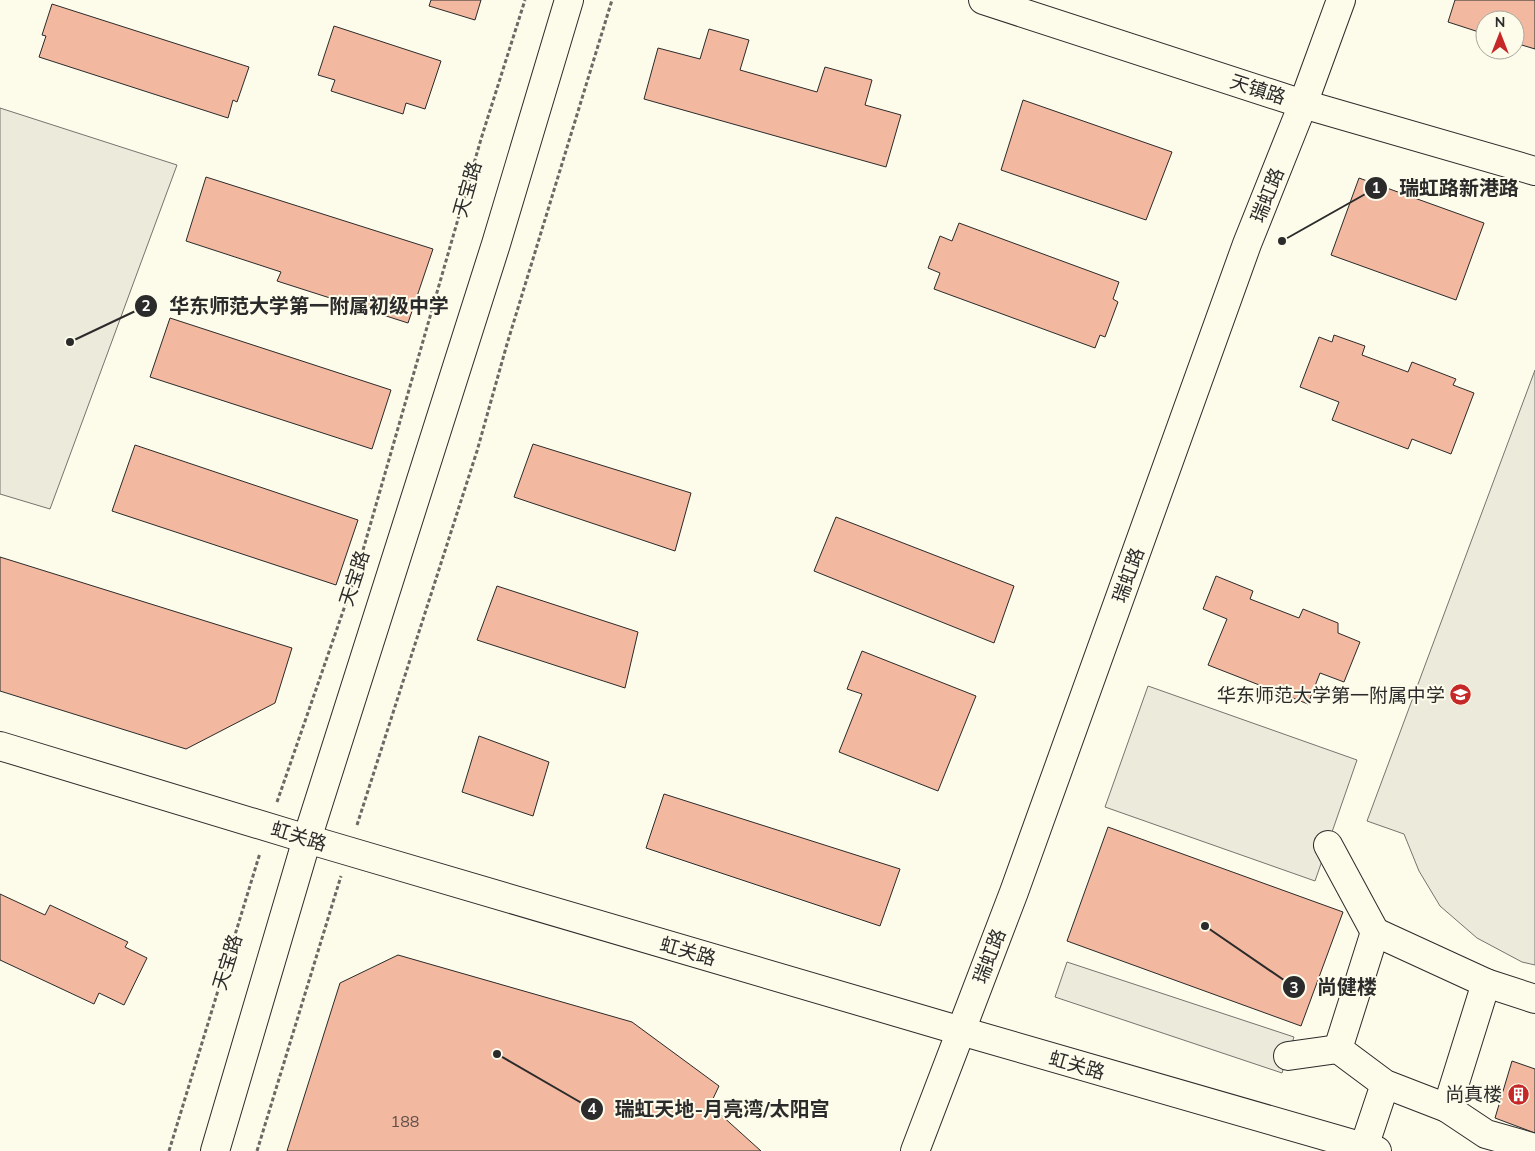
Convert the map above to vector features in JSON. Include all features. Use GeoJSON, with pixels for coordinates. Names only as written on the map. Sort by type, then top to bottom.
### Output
{"type":"FeatureCollection","features":[{"type":"Feature","properties":{"kind":"street","name":"天宝路"},"geometry":{"type":"LineString","coordinates":[[215,1151],[307,839],[496,244],[569,0]]}},
{"type":"Feature","properties":{"kind":"street","name":"天镇路"},"geometry":{"type":"LineString","coordinates":[[983,0],[1303,104],[1535,172]]}},
{"type":"Feature","properties":{"kind":"street","name":"瑞虹路"},"geometry":{"type":"LineString","coordinates":[[915,1151],[1014,892],[1247,244],[1303,104],[1341,0]]}},
{"type":"Feature","properties":{"kind":"street","name":"虹关路"},"geometry":{"type":"LineString","coordinates":[[0,746],[307,839],[960,1031],[1370,1149]]}},
{"type":"Feature","properties":{"kind":"street"},"geometry":{"type":"LineString","coordinates":[[1328,845],[1375,932],[1486,983],[1535,999]]}},
{"type":"Feature","properties":{"kind":"street"},"geometry":{"type":"LineString","coordinates":[[1338,1049],[1375,932]]}},
{"type":"Feature","properties":{"kind":"street"},"geometry":{"type":"LineString","coordinates":[[1447,1108],[1486,983]]}},
{"type":"Feature","properties":{"kind":"street"},"geometry":{"type":"LineString","coordinates":[[1288,1056],[1338,1049],[1384,1084],[1447,1108],[1486,1134],[1535,1148]]}},
{"type":"Feature","properties":{"kind":"street"},"geometry":{"type":"LineString","coordinates":[[1370,1149],[1384,1084]]}},
{"type":"Feature","properties":{"kind":"path","name":"天宝路"},"geometry":{"type":"LineString","coordinates":[[168,1151],[268,827],[357,571],[481,139],[525,0]]}},
{"type":"Feature","properties":{"kind":"path"},"geometry":{"type":"LineString","coordinates":[[258,1151],[348,851],[477,451],[506,344],[612,0]]}},
{"type":"Feature","properties":{"kind":"shaded area"},"geometry":{"type":"Polygon","coordinates":[[[0,108],[177,165],[50,509],[0,494],[0,108]]]}},
{"type":"Feature","properties":{"kind":"shaded area"},"geometry":{"type":"Polygon","coordinates":[[[1535,370],[1535,965],[1522,962],[1477,938],[1440,906],[1419,871],[1404,834],[1367,821],[1535,370]]]}},
{"type":"Feature","properties":{"kind":"shaded area"},"geometry":{"type":"Polygon","coordinates":[[[1148,686],[1357,760],[1315,881],[1105,807],[1148,686]]]}},
{"type":"Feature","properties":{"kind":"shaded area"},"geometry":{"type":"Polygon","coordinates":[[[1067,962],[1294,1037],[1282,1073],[1055,997],[1067,962]]]}},
{"type":"Feature","properties":{"kind":"building"},"geometry":{"type":"Polygon","coordinates":[[[431,0],[481,0],[475,20],[429,6],[431,0]]]}},
{"type":"Feature","properties":{"kind":"building"},"geometry":{"type":"Polygon","coordinates":[[[1455,0],[1535,0],[1535,49],[1525,46],[1525,10],[1475,10],[1475,31],[1448,22],[1455,0]]]}},
{"type":"Feature","properties":{"kind":"building"},"geometry":{"type":"Polygon","coordinates":[[[52,4],[249,67],[237,102],[233,100],[228,118],[39,57],[46,36],[42,35],[52,4]]]}},
{"type":"Feature","properties":{"kind":"building"},"geometry":{"type":"Polygon","coordinates":[[[334,26],[441,61],[425,109],[406,103],[403,114],[331,91],[335,80],[318,75],[334,26]]]}},
{"type":"Feature","properties":{"kind":"building"},"geometry":{"type":"Polygon","coordinates":[[[709,29],[749,40],[740,70],[817,92],[825,67],[872,80],[865,105],[901,115],[886,167],[644,99],[658,48],[700,59],[709,29]]]}},
{"type":"Feature","properties":{"kind":"building"},"geometry":{"type":"Polygon","coordinates":[[[1023,100],[1172,152],[1146,220],[1001,170],[1023,100]]]}},
{"type":"Feature","properties":{"kind":"building"},"geometry":{"type":"Polygon","coordinates":[[[206,177],[433,249],[408,323],[277,281],[281,272],[186,241],[206,177]]]}},
{"type":"Feature","properties":{"kind":"building"},"geometry":{"type":"Polygon","coordinates":[[[1359,178],[1484,223],[1456,300],[1331,255],[1359,178]]]}},
{"type":"Feature","properties":{"kind":"building"},"geometry":{"type":"Polygon","coordinates":[[[959,223],[1119,282],[1113,299],[1118,302],[1105,337],[1100,335],[1095,348],[934,289],[940,273],[928,268],[940,236],[952,241],[959,223]]]}},
{"type":"Feature","properties":{"kind":"building"},"geometry":{"type":"Polygon","coordinates":[[[170,318],[391,390],[372,449],[150,377],[170,318]]]}},
{"type":"Feature","properties":{"kind":"building"},"geometry":{"type":"Polygon","coordinates":[[[1334,335],[1365,346],[1362,355],[1408,372],[1412,362],[1456,379],[1453,385],[1474,393],[1451,454],[1412,439],[1408,449],[1332,420],[1339,402],[1300,387],[1319,337],[1332,342],[1334,335]]]}},
{"type":"Feature","properties":{"kind":"building"},"geometry":{"type":"Polygon","coordinates":[[[533,444],[691,493],[675,551],[514,497],[533,444]]]}},
{"type":"Feature","properties":{"kind":"building"},"geometry":{"type":"Polygon","coordinates":[[[135,445],[358,520],[336,585],[112,511],[135,445]]]}},
{"type":"Feature","properties":{"kind":"building"},"geometry":{"type":"Polygon","coordinates":[[[836,517],[1014,586],[994,643],[814,571],[836,517]]]}},
{"type":"Feature","properties":{"kind":"building"},"geometry":{"type":"Polygon","coordinates":[[[0,557],[292,648],[275,703],[186,749],[0,691],[0,557]]]}},
{"type":"Feature","properties":{"kind":"building"},"geometry":{"type":"Polygon","coordinates":[[[1216,576],[1253,591],[1250,599],[1299,618],[1303,609],[1338,623],[1338,633],[1360,642],[1344,682],[1320,673],[1308,704],[1208,665],[1227,619],[1203,609],[1216,576]]]}},
{"type":"Feature","properties":{"kind":"building"},"geometry":{"type":"Polygon","coordinates":[[[497,586],[638,632],[625,688],[477,640],[497,586]]]}},
{"type":"Feature","properties":{"kind":"building"},"geometry":{"type":"Polygon","coordinates":[[[862,651],[976,696],[938,791],[839,752],[862,694],[847,689],[862,651]]]}},
{"type":"Feature","properties":{"kind":"building"},"geometry":{"type":"Polygon","coordinates":[[[479,736],[549,762],[533,816],[462,792],[479,736]]]}},
{"type":"Feature","properties":{"kind":"building"},"geometry":{"type":"Polygon","coordinates":[[[664,794],[900,869],[880,926],[646,848],[664,794]]]}},
{"type":"Feature","properties":{"kind":"building"},"geometry":{"type":"Polygon","coordinates":[[[1108,827],[1343,912],[1301,1026],[1067,941],[1108,827]]]}},
{"type":"Feature","properties":{"kind":"building"},"geometry":{"type":"Polygon","coordinates":[[[0,894],[45,915],[50,905],[128,942],[125,947],[147,958],[124,1005],[99,993],[94,1004],[0,960],[0,894]]]}},
{"type":"Feature","properties":{"kind":"building"},"geometry":{"type":"Polygon","coordinates":[[[398,955],[632,1022],[719,1086],[710,1105],[761,1151],[287,1151],[340,983],[398,955]]]}},
{"type":"Feature","properties":{"kind":"building","name":"尚真楼"},"geometry":{"type":"Polygon","coordinates":[[[1512,1061],[1535,1069],[1535,1133],[1495,1118],[1512,1061]]]}},
{"type":"Feature","properties":{"kind":"place","name":"瑞虹路新港路"},"geometry":{"type":"Point","coordinates":[1282,241]}},
{"type":"Feature","properties":{"kind":"place","name":"华东师范大学第一附属初级中学"},"geometry":{"type":"Point","coordinates":[70,342]}},
{"type":"Feature","properties":{"kind":"place","name":"华东师范大学第一附属中学"},"geometry":{"type":"Point","coordinates":[1461,695]}},
{"type":"Feature","properties":{"kind":"place","name":"尚健楼"},"geometry":{"type":"Point","coordinates":[1205,926]}},
{"type":"Feature","properties":{"kind":"place","name":"瑞虹天地-月亮湾/太阳宫"},"geometry":{"type":"Point","coordinates":[497,1054]}},
{"type":"Feature","properties":{"kind":"place","name":"尚真楼"},"geometry":{"type":"Point","coordinates":[1518,1094]}}]}
